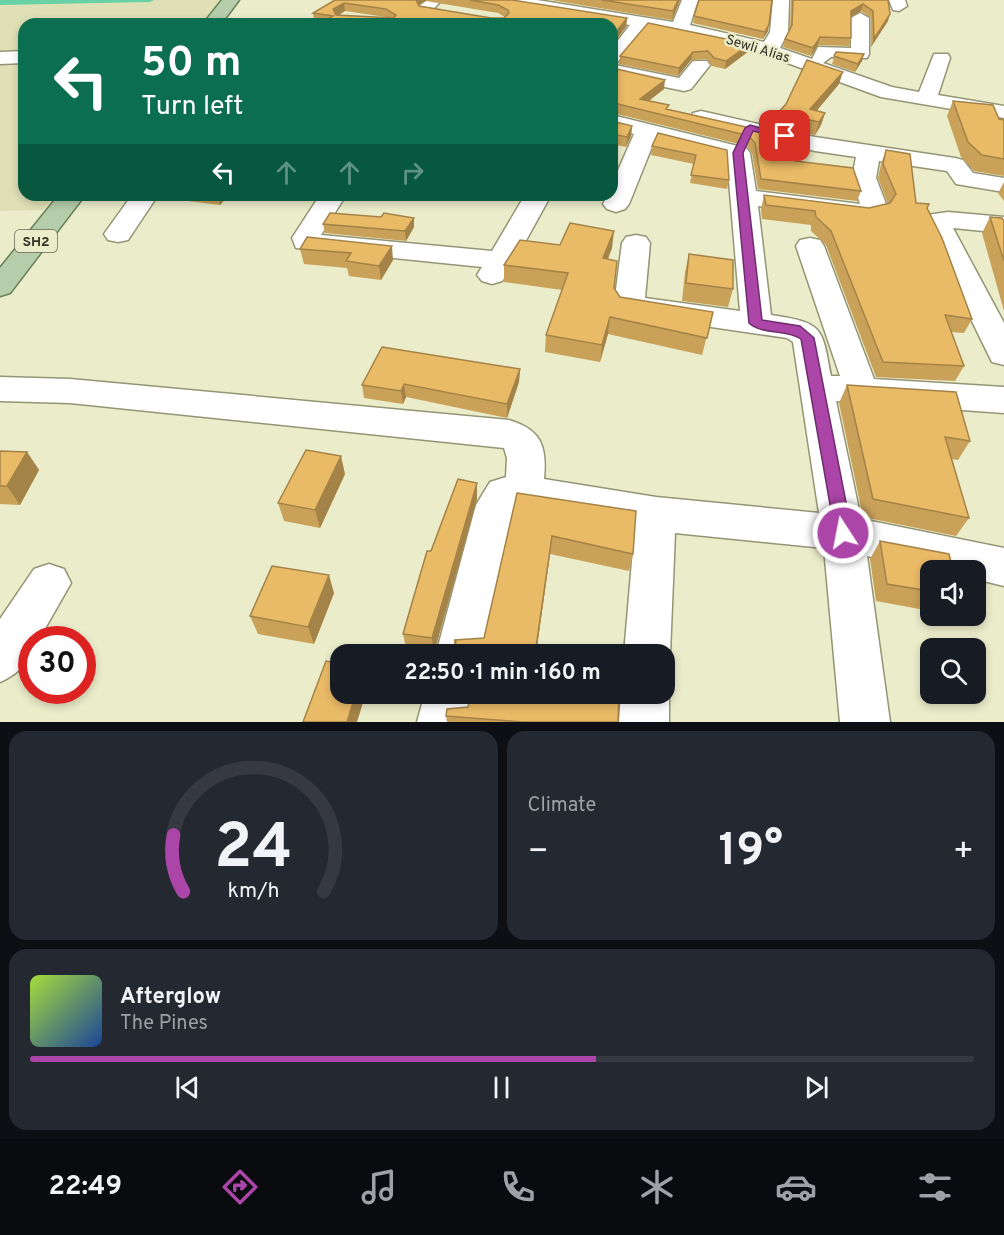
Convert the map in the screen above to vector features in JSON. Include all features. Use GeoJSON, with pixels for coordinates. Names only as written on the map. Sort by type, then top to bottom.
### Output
{"type":"FeatureCollection","features":[{"type":"Feature","properties":{"kind":"main road"},"geometry":{"type":"LineString","coordinates":[[217,18],[231,0]]}},
{"type":"Feature","properties":{"kind":"main road","name":"SH2"},"geometry":{"type":"LineString","coordinates":[[0,287],[67,201]]}},
{"type":"Feature","properties":{"kind":"street"},"geometry":{"type":"LineString","coordinates":[[499,18],[507,0]]}},
{"type":"Feature","properties":{"kind":"street","name":"Sewli Alias"},"geometry":{"type":"LineString","coordinates":[[507,0],[565,4],[620,18],[680,28],[769,50],[888,93],[1002,117]]}},
{"type":"Feature","properties":{"kind":"street"},"geometry":{"type":"LineString","coordinates":[[620,18],[629,0]]}},
{"type":"Feature","properties":{"kind":"street"},"geometry":{"type":"LineString","coordinates":[[680,28],[690,0]]}},
{"type":"Feature","properties":{"kind":"street"},"geometry":{"type":"LineString","coordinates":[[769,50],[779,32],[781,0]]}},
{"type":"Feature","properties":{"kind":"street"},"geometry":{"type":"LineString","coordinates":[[418,18],[435,7]]}},
{"type":"Feature","properties":{"kind":"street"},"geometry":{"type":"LineString","coordinates":[[818,68],[825,51],[860,54],[860,18]]}},
{"type":"Feature","properties":{"kind":"street"},"geometry":{"type":"LineString","coordinates":[[618,52],[642,22]]}},
{"type":"Feature","properties":{"kind":"street"},"geometry":{"type":"LineString","coordinates":[[0,57],[18,57]]}},
{"type":"Feature","properties":{"kind":"street"},"geometry":{"type":"LineString","coordinates":[[926,100],[940,58]]}},
{"type":"Feature","properties":{"kind":"street"},"geometry":{"type":"LineString","coordinates":[[618,71],[684,85],[700,65]]}},
{"type":"Feature","properties":{"kind":"street"},"geometry":{"type":"LineString","coordinates":[[618,105],[641,76]]}},
{"type":"Feature","properties":{"kind":"street"},"geometry":{"type":"LineString","coordinates":[[618,107],[647,131],[738,153]]}},
{"type":"Feature","properties":{"kind":"street"},"geometry":{"type":"LineString","coordinates":[[699,117],[815,144],[955,165],[965,179],[1004,185]]}},
{"type":"Feature","properties":{"kind":"street"},"geometry":{"type":"LineString","coordinates":[[750,128],[738,153],[756,323]]}},
{"type":"Feature","properties":{"kind":"street"},"geometry":{"type":"LineString","coordinates":[[618,190],[622,161],[647,131]]}},
{"type":"Feature","properties":{"kind":"street"},"geometry":{"type":"LineString","coordinates":[[744,197],[871,211],[875,209],[864,178],[869,152]]}},
{"type":"Feature","properties":{"kind":"street"},"geometry":{"type":"LineString","coordinates":[[118,234],[141,201]]}},
{"type":"Feature","properties":{"kind":"street"},"geometry":{"type":"LineString","coordinates":[[329,201],[306,238],[306,242],[497,268],[535,201]]}},
{"type":"Feature","properties":{"kind":"street"},"geometry":{"type":"LineString","coordinates":[[1004,225],[936,221],[1004,354]]}},
{"type":"Feature","properties":{"kind":"street"},"geometry":{"type":"LineString","coordinates":[[636,243],[629,305],[795,329],[805,334],[843,533],[865,722]]}},
{"type":"Feature","properties":{"kind":"street"},"geometry":{"type":"LineString","coordinates":[[810,246],[861,388]]}},
{"type":"Feature","properties":{"kind":"street"},"geometry":{"type":"LineString","coordinates":[[816,387],[861,388],[1004,400]]}},
{"type":"Feature","properties":{"kind":"street"},"geometry":{"type":"LineString","coordinates":[[0,389],[91,393],[509,434],[518,437],[526,449],[524,492]]}},
{"type":"Feature","properties":{"kind":"street"},"geometry":{"type":"LineString","coordinates":[[461,644],[496,505],[504,493],[524,492],[656,514],[843,533],[1004,567]]}},
{"type":"Feature","properties":{"kind":"street"},"geometry":{"type":"LineString","coordinates":[[648,644],[656,514]]}},
{"type":"Feature","properties":{"kind":"street"},"geometry":{"type":"LineString","coordinates":[[0,658],[50,583]]}},
{"type":"Feature","properties":{"kind":"street"},"geometry":{"type":"LineString","coordinates":[[442,722],[446,704]]}},
{"type":"Feature","properties":{"kind":"street"},"geometry":{"type":"LineString","coordinates":[[644,722],[645,704]]}},
{"type":"Feature","properties":{"kind":"shaded area"},"geometry":{"type":"Polygon","coordinates":[[[0,0],[223,0],[207,18],[18,18],[18,201],[51,201],[43,210],[0,211],[0,0]]]}},
{"type":"Feature","properties":{"kind":"shaded area"},"geometry":{"type":"Polygon","coordinates":[[[0,0],[154,0],[150,2],[0,5],[0,0]]]}},
{"type":"Feature","properties":{"kind":"building"},"geometry":{"type":"Polygon","coordinates":[[[335,0],[416,0],[419,6],[491,18],[394,18],[330,18],[333,16],[313,13],[335,0]],[[344,3],[333,9],[336,15],[394,18],[396,15],[386,9],[344,3]]]}},
{"type":"Feature","properties":{"kind":"building"},"geometry":{"type":"Polygon","coordinates":[[[470,0],[512,0],[627,18],[618,29],[618,18],[504,18],[509,13],[508,10],[498,5],[470,0]]]}},
{"type":"Feature","properties":{"kind":"building"},"geometry":{"type":"Polygon","coordinates":[[[602,0],[678,0],[673,11],[602,0]]]}},
{"type":"Feature","properties":{"kind":"building"},"geometry":{"type":"Polygon","coordinates":[[[699,0],[772,0],[769,24],[765,32],[694,16],[699,0]]]}},
{"type":"Feature","properties":{"kind":"building"},"geometry":{"type":"Polygon","coordinates":[[[793,0],[888,0],[890,14],[874,39],[873,11],[863,4],[851,11],[851,38],[820,37],[813,48],[785,39],[792,25],[793,0]]]}},
{"type":"Feature","properties":{"kind":"building"},"geometry":{"type":"Polygon","coordinates":[[[648,23],[750,44],[726,61],[714,58],[708,51],[693,52],[679,68],[620,56],[648,23]]]}},
{"type":"Feature","properties":{"kind":"building"},"geometry":{"type":"Polygon","coordinates":[[[836,52],[864,54],[858,64],[834,56],[836,52]]]}},
{"type":"Feature","properties":{"kind":"building"},"geometry":{"type":"Polygon","coordinates":[[[807,60],[843,72],[810,109],[825,113],[819,122],[778,113],[786,104],[807,60]]]}},
{"type":"Feature","properties":{"kind":"building"},"geometry":{"type":"Polygon","coordinates":[[[618,69],[665,80],[640,99],[669,105],[666,109],[808,141],[795,161],[853,168],[861,191],[761,179],[755,143],[749,136],[618,104],[618,69]]]}},
{"type":"Feature","properties":{"kind":"building"},"geometry":{"type":"Polygon","coordinates":[[[953,101],[993,105],[999,119],[1004,120],[1004,159],[982,155],[968,142],[953,101]]]}},
{"type":"Feature","properties":{"kind":"building"},"geometry":{"type":"Polygon","coordinates":[[[618,122],[632,126],[627,137],[618,135],[618,122]]]}},
{"type":"Feature","properties":{"kind":"building"},"geometry":{"type":"Polygon","coordinates":[[[658,133],[727,150],[729,180],[691,175],[696,155],[652,146],[658,133]]]}},
{"type":"Feature","properties":{"kind":"building"},"geometry":{"type":"Polygon","coordinates":[[[886,150],[910,154],[916,203],[929,204],[927,208],[942,238],[972,319],[945,315],[964,366],[883,362],[831,231],[816,217],[815,211],[766,205],[764,195],[869,208],[890,203],[896,194],[883,164],[886,150]]]}},
{"type":"Feature","properties":{"kind":"building"},"geometry":{"type":"Polygon","coordinates":[[[330,213],[381,217],[384,213],[414,218],[405,231],[323,224],[330,213]]]}},
{"type":"Feature","properties":{"kind":"building"},"geometry":{"type":"Polygon","coordinates":[[[990,217],[1002,218],[1004,221],[1004,261],[990,217]]]}},
{"type":"Feature","properties":{"kind":"building"},"geometry":{"type":"Polygon","coordinates":[[[570,223],[614,231],[603,258],[617,261],[614,288],[620,297],[713,312],[707,338],[610,317],[602,345],[546,335],[568,273],[504,265],[520,240],[560,245],[570,223]]]}},
{"type":"Feature","properties":{"kind":"building"},"geometry":{"type":"Polygon","coordinates":[[[307,237],[392,246],[379,266],[346,261],[351,253],[300,249],[307,237]]]}},
{"type":"Feature","properties":{"kind":"building"},"geometry":{"type":"Polygon","coordinates":[[[689,254],[733,260],[733,289],[686,283],[689,254]]]}},
{"type":"Feature","properties":{"kind":"building"},"geometry":{"type":"Polygon","coordinates":[[[382,347],[520,369],[507,404],[404,384],[401,391],[362,385],[382,347]]]}},
{"type":"Feature","properties":{"kind":"building"},"geometry":{"type":"Polygon","coordinates":[[[847,385],[956,392],[970,441],[945,437],[969,518],[873,499],[847,385]]]}},
{"type":"Feature","properties":{"kind":"building"},"geometry":{"type":"Polygon","coordinates":[[[306,450],[341,456],[315,510],[278,503],[306,450]]]}},
{"type":"Feature","properties":{"kind":"building"},"geometry":{"type":"Polygon","coordinates":[[[0,451],[27,452],[7,486],[0,486],[0,451]]]}},
{"type":"Feature","properties":{"kind":"building"},"geometry":{"type":"Polygon","coordinates":[[[458,479],[477,483],[432,638],[403,634],[427,551],[431,551],[458,479]]]}},
{"type":"Feature","properties":{"kind":"building"},"geometry":{"type":"Polygon","coordinates":[[[517,493],[636,511],[633,554],[552,536],[536,644],[455,644],[456,640],[454,640],[484,638],[517,493]]]}},
{"type":"Feature","properties":{"kind":"building"},"geometry":{"type":"Polygon","coordinates":[[[880,541],[949,554],[950,560],[920,560],[920,589],[887,584],[880,541]]]}},
{"type":"Feature","properties":{"kind":"building"},"geometry":{"type":"Polygon","coordinates":[[[272,566],[329,575],[308,627],[250,616],[272,566]]]}},
{"type":"Feature","properties":{"kind":"building"},"geometry":{"type":"Polygon","coordinates":[[[326,661],[330,662],[330,704],[353,704],[347,722],[303,722],[326,661]]]}},
{"type":"Feature","properties":{"kind":"building"},"geometry":{"type":"Polygon","coordinates":[[[469,704],[619,704],[618,722],[523,722],[446,716],[447,709],[468,707],[469,704]]]}},
{"type":"Feature","properties":{"kind":"route"},"geometry":{"type":"LineString","coordinates":[[785,136],[750,128],[738,153],[756,323],[795,329],[808,338],[843,533]]}}]}
